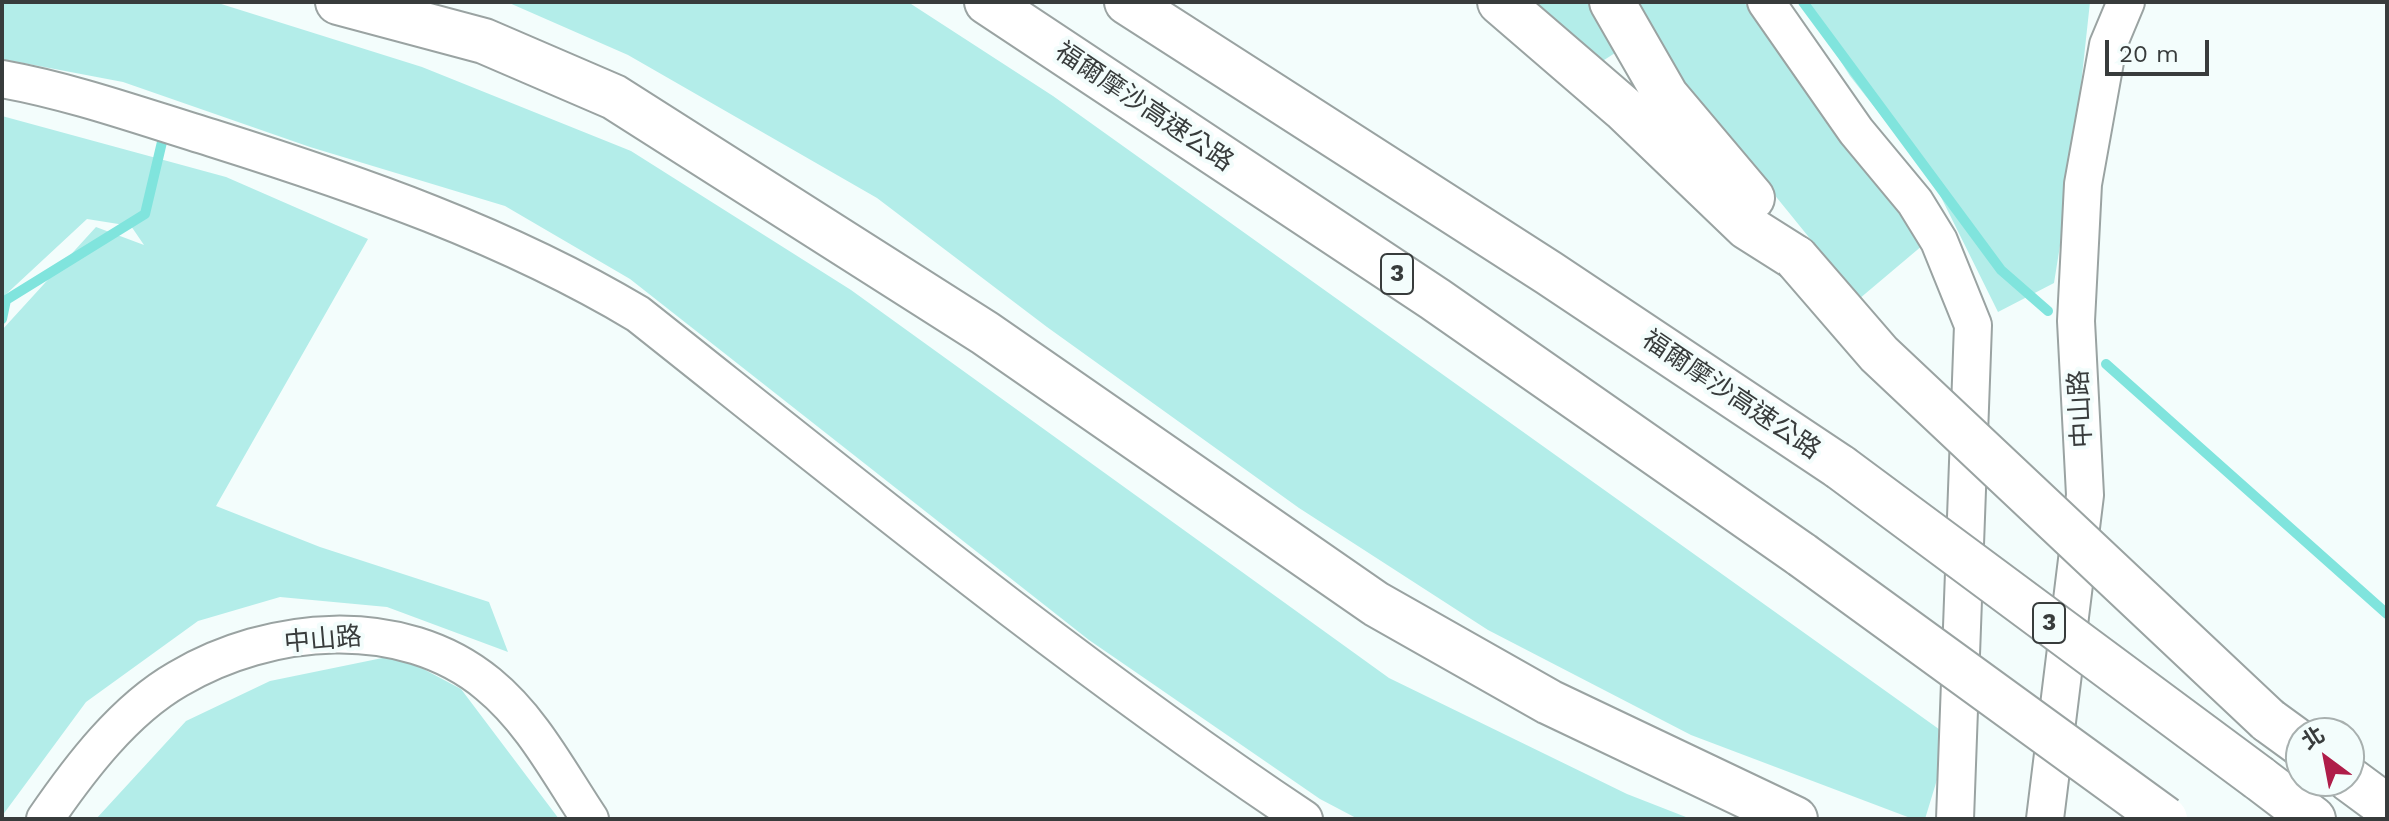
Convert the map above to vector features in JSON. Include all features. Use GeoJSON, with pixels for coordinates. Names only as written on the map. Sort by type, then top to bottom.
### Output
{"type":"FeatureCollection","features":[{"type":"Feature","properties":{"kind":"highway"},"geometry":{"type":"LineString","coordinates":[[338,2],[484,41]]}},
{"type":"Feature","properties":{"kind":"highway"},"geometry":{"type":"LineString","coordinates":[[420,2],[484,41],[614,97],[738,173],[985,333],[1376,604],[1549,702],[1795,819]]}},
{"type":"Feature","properties":{"kind":"highway","name":"福爾摩沙高速公路"},"geometry":{"type":"LineString","coordinates":[[987,2],[1435,299],[1802,555],[2165,819]]}},
{"type":"Feature","properties":{"kind":"highway","name":"福爾摩沙高速公路"},"geometry":{"type":"LineString","coordinates":[[1127,2],[1549,273],[1840,467],[2313,819]]}},
{"type":"Feature","properties":{"kind":"highway"},"geometry":{"type":"LineString","coordinates":[[1500,2],[1623,108],[1747,227],[1796,258]]}},
{"type":"Feature","properties":{"kind":"highway"},"geometry":{"type":"LineString","coordinates":[[1612,2],[1666,96],[1745,188],[1796,258],[1879,354],[2285,732]]}},
{"type":"Feature","properties":{"kind":"highway"},"geometry":{"type":"LineString","coordinates":[[2365,791],[2387,807]]}},
{"type":"Feature","properties":{"kind":"street"},"geometry":{"type":"LineString","coordinates":[[1766,2],[1856,131],[1915,202],[1958,282],[1973,325],[1955,819]]}},
{"type":"Feature","properties":{"kind":"street","name":"中山路"},"geometry":{"type":"LineString","coordinates":[[2045,819],[2085,495],[2076,321],[2083,184],[2108,45],[2126,2]]}},
{"type":"Feature","properties":{"kind":"street"},"geometry":{"type":"LineString","coordinates":[[2,79],[80,98],[371,188],[589,285],[638,314],[1028,624],[1190,743],[1304,819]]}},
{"type":"Feature","properties":{"kind":"street","name":"中山路"},"geometry":{"type":"LineString","coordinates":[[45,819],[119,726],[176,679],[232,653],[313,635],[382,635],[431,651],[486,682],[530,725],[590,819]]}},
{"type":"Feature","properties":{"kind":"shaded area"},"geometry":{"type":"Polygon","coordinates":[[[2,2],[218,3],[422,67],[631,151],[851,290],[1389,678],[1627,794],[1691,819],[1358,819],[1320,799],[1089,640],[630,279],[505,206],[310,147],[123,82],[2,59],[2,2]]]}},
{"type":"Feature","properties":{"kind":"shaded area"},"geometry":{"type":"Polygon","coordinates":[[[507,2],[908,2],[1053,96],[1950,737],[1925,819],[1913,819],[1691,735],[1488,630],[1299,508],[1047,327],[877,198],[628,55],[507,2]]]}},
{"type":"Feature","properties":{"kind":"shaded area"},"geometry":{"type":"Polygon","coordinates":[[[1536,2],[1587,2],[1615,53],[1598,64],[1536,2]]]}},
{"type":"Feature","properties":{"kind":"shaded area"},"geometry":{"type":"Polygon","coordinates":[[[1639,2],[1744,2],[1923,245],[1859,299],[1687,87],[1639,2]]]}},
{"type":"Feature","properties":{"kind":"shaded area"},"geometry":{"type":"Polygon","coordinates":[[[1803,2],[2090,2],[2071,177],[2054,283],[1998,312],[1934,183],[1850,76],[1803,2]]]}},
{"type":"Feature","properties":{"kind":"shaded area"},"geometry":{"type":"Polygon","coordinates":[[[2,116],[226,177],[368,239],[216,506],[320,547],[489,602],[508,652],[387,607],[280,597],[198,621],[86,702],[2,816],[2,330],[96,227],[144,245],[131,226],[87,219],[2,298],[2,116]]]}},
{"type":"Feature","properties":{"kind":"shaded area"},"geometry":{"type":"Polygon","coordinates":[[[397,655],[461,689],[559,819],[96,819],[186,721],[270,681],[397,655]]]}},
{"type":"Feature","properties":{"kind":"waterway"},"geometry":{"type":"LineString","coordinates":[[1803,2],[2001,270],[2048,311]]}},
{"type":"Feature","properties":{"kind":"waterway"},"geometry":{"type":"LineString","coordinates":[[2,319],[6,300],[145,214],[162,142]]}},
{"type":"Feature","properties":{"kind":"waterway"},"geometry":{"type":"LineString","coordinates":[[2106,364],[2387,614]]}}]}
